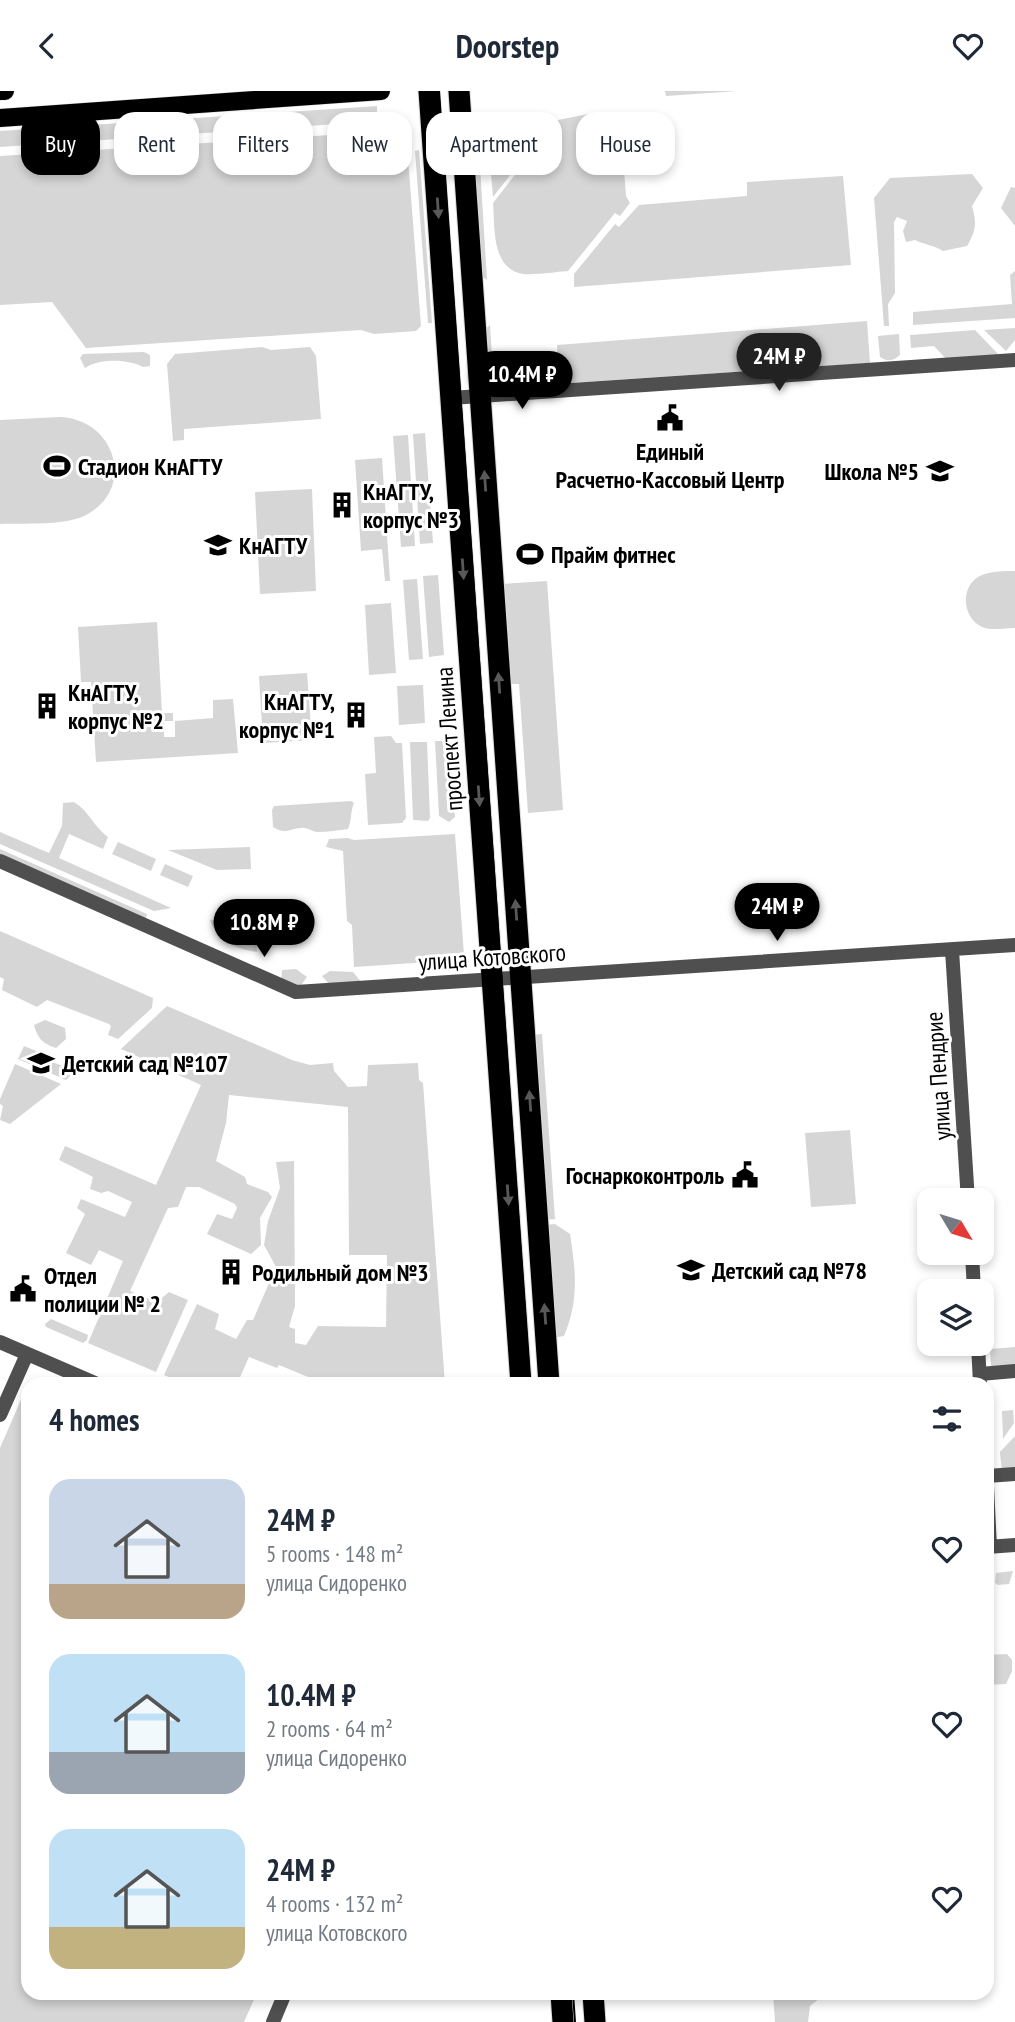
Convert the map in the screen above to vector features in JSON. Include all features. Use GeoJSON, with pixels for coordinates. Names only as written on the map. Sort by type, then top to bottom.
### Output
{"type":"FeatureCollection","features":[{"type":"Feature","properties":{"kind":"highway","name":"проспект Ленина"},"geometry":{"type":"LineString","coordinates":[[429,91],[521,1377]]}},
{"type":"Feature","properties":{"kind":"highway"},"geometry":{"type":"LineString","coordinates":[[459,91],[490,395],[521,978],[550,1377]]}},
{"type":"Feature","properties":{"kind":"highway"},"geometry":{"type":"LineString","coordinates":[[561,2000],[563,2022]]}},
{"type":"Feature","properties":{"kind":"highway"},"geometry":{"type":"LineString","coordinates":[[593,2000],[595,2022]]}},
{"type":"Feature","properties":{"kind":"main road"},"geometry":{"type":"LineString","coordinates":[[0,118],[160,99],[380,91]]}},
{"type":"Feature","properties":{"kind":"street"},"geometry":{"type":"LineString","coordinates":[[451,398],[1015,360]]}},
{"type":"Feature","properties":{"kind":"street","name":"улица Котовского"},"geometry":{"type":"LineString","coordinates":[[0,861],[296,992],[1015,945]]}},
{"type":"Feature","properties":{"kind":"street","name":"улица Пендрие"},"geometry":{"type":"LineString","coordinates":[[953,950],[967,1188]]}},
{"type":"Feature","properties":{"kind":"street"},"geometry":{"type":"LineString","coordinates":[[0,1342],[81,1377]]}},
{"type":"Feature","properties":{"kind":"street"},"geometry":{"type":"LineString","coordinates":[[0,1415],[27,1353]]}},
{"type":"Feature","properties":{"kind":"street"},"geometry":{"type":"LineString","coordinates":[[979,1356],[980,1377]]}},
{"type":"Feature","properties":{"kind":"street"},"geometry":{"type":"LineString","coordinates":[[989,1377],[1015,1371]]}},
{"type":"Feature","properties":{"kind":"street"},"geometry":{"type":"LineString","coordinates":[[994,1476],[1015,1474]]}},
{"type":"Feature","properties":{"kind":"street"},"geometry":{"type":"LineString","coordinates":[[994,1547],[1015,1545]]}},
{"type":"Feature","properties":{"kind":"street"},"geometry":{"type":"LineString","coordinates":[[273,2022],[282,2000]]}},
{"type":"Feature","properties":{"kind":"shaded area"},"geometry":{"type":"Polygon","coordinates":[[[665,91],[738,91],[666,96],[665,91]]]}},
{"type":"Feature","properties":{"kind":"shaded area"},"geometry":{"type":"Polygon","coordinates":[[[377,106],[377,112],[327,112],[327,125],[313,126],[313,112],[287,112],[377,106]]]}},
{"type":"Feature","properties":{"kind":"shaded area"},"geometry":{"type":"Polygon","coordinates":[[[576,116],[576,175],[624,175],[626,196],[630,203],[620,216],[615,213],[568,271],[523,274],[505,264],[500,256],[495,235],[493,203],[515,175],[562,175],[562,119],[576,116]]]}},
{"type":"Feature","properties":{"kind":"shaded area"},"geometry":{"type":"Polygon","coordinates":[[[213,117],[213,132],[199,133],[199,118],[213,117]]]}},
{"type":"Feature","properties":{"kind":"shaded area"},"geometry":{"type":"Polygon","coordinates":[[[114,123],[114,139],[100,140],[100,124],[114,123]]]}},
{"type":"Feature","properties":{"kind":"shaded area"},"geometry":{"type":"Polygon","coordinates":[[[21,130],[21,146],[0,147],[0,131],[21,130]]]}},
{"type":"Feature","properties":{"kind":"shaded area"},"geometry":{"type":"Polygon","coordinates":[[[327,135],[327,175],[409,175],[421,326],[416,331],[374,334],[361,330],[86,348],[52,302],[0,305],[0,156],[21,155],[21,175],[100,175],[100,150],[114,149],[114,175],[199,175],[199,143],[213,142],[213,175],[313,175],[313,136],[327,135]]]}},
{"type":"Feature","properties":{"kind":"shaded area"},"geometry":{"type":"Polygon","coordinates":[[[419,150],[432,323],[428,323],[415,151],[419,150]]]}},
{"type":"Feature","properties":{"kind":"shaded area"},"geometry":{"type":"Polygon","coordinates":[[[972,174],[983,188],[972,206],[975,227],[967,246],[943,251],[915,240],[906,242],[903,231],[907,221],[897,217],[894,222],[895,293],[888,304],[889,326],[884,326],[874,198],[890,178],[972,174]]]}},
{"type":"Feature","properties":{"kind":"shaded area"},"geometry":{"type":"Polygon","coordinates":[[[472,175],[481,175],[487,280],[480,275],[472,175]]]}},
{"type":"Feature","properties":{"kind":"shaded area"},"geometry":{"type":"Polygon","coordinates":[[[491,175],[510,175],[493,197],[491,175]]]}},
{"type":"Feature","properties":{"kind":"shaded area"},"geometry":{"type":"Polygon","coordinates":[[[843,176],[851,265],[574,287],[574,274],[615,224],[619,227],[639,205],[747,196],[747,182],[843,176]]]}},
{"type":"Feature","properties":{"kind":"shaded area"},"geometry":{"type":"Polygon","coordinates":[[[1011,187],[1015,188],[1015,226],[1001,208],[1011,187]]]}},
{"type":"Feature","properties":{"kind":"shaded area"},"geometry":{"type":"Polygon","coordinates":[[[1015,271],[1015,318],[913,325],[913,312],[1012,304],[1010,275],[1015,271]]]}},
{"type":"Feature","properties":{"kind":"shaded area"},"geometry":{"type":"Polygon","coordinates":[[[867,321],[870,363],[509,387],[508,382],[559,379],[557,345],[867,321]]]}},
{"type":"Feature","properties":{"kind":"shaded area"},"geometry":{"type":"Polygon","coordinates":[[[490,325],[494,386],[488,382],[483,331],[490,325]]]}},
{"type":"Feature","properties":{"kind":"shaded area"},"geometry":{"type":"Polygon","coordinates":[[[1015,328],[1015,340],[1006,351],[984,330],[1015,328]]]}},
{"type":"Feature","properties":{"kind":"shaded area"},"geometry":{"type":"Polygon","coordinates":[[[975,330],[1000,356],[948,361],[934,346],[911,348],[910,335],[975,330]]]}},
{"type":"Feature","properties":{"kind":"shaded area"},"geometry":{"type":"Polygon","coordinates":[[[899,334],[900,355],[890,360],[880,357],[878,336],[899,334]]]}},
{"type":"Feature","properties":{"kind":"shaded area"},"geometry":{"type":"Polygon","coordinates":[[[262,347],[271,350],[310,347],[316,356],[321,419],[184,429],[184,440],[173,441],[167,364],[175,354],[262,347]]]}},
{"type":"Feature","properties":{"kind":"shaded area"},"geometry":{"type":"Polygon","coordinates":[[[144,352],[150,355],[150,366],[114,361],[85,368],[80,358],[83,354],[144,352]]]}},
{"type":"Feature","properties":{"kind":"shaded area","name":"Стадион КнАГТУ"},"geometry":{"type":"Polygon","coordinates":[[[60,417],[79,421],[94,429],[106,442],[113,457],[115,473],[111,489],[102,503],[77,519],[0,524],[0,420],[60,417]]]}},
{"type":"Feature","properties":{"kind":"shaded area"},"geometry":{"type":"Polygon","coordinates":[[[425,433],[433,543],[420,544],[413,434],[425,433]]]}},
{"type":"Feature","properties":{"kind":"shaded area"},"geometry":{"type":"Polygon","coordinates":[[[408,435],[415,546],[401,547],[393,436],[408,435]]]}},
{"type":"Feature","properties":{"kind":"shaded area"},"geometry":{"type":"Polygon","coordinates":[[[382,458],[390,581],[385,581],[382,549],[361,551],[355,460],[382,458]]]}},
{"type":"Feature","properties":{"kind":"shaded area"},"geometry":{"type":"Polygon","coordinates":[[[312,489],[316,591],[260,594],[255,492],[312,489]]]}},
{"type":"Feature","properties":{"kind":"shaded area"},"geometry":{"type":"Polygon","coordinates":[[[1015,571],[1015,628],[982,627],[970,616],[967,609],[970,586],[982,575],[1015,571]]]}},
{"type":"Feature","properties":{"kind":"shaded area"},"geometry":{"type":"Polygon","coordinates":[[[438,575],[444,655],[429,657],[423,576],[438,575]]]}},
{"type":"Feature","properties":{"kind":"shaded area"},"geometry":{"type":"Polygon","coordinates":[[[417,579],[423,659],[409,660],[403,580],[417,579]]]}},
{"type":"Feature","properties":{"kind":"shaded area"},"geometry":{"type":"Polygon","coordinates":[[[547,581],[563,810],[528,813],[519,684],[509,684],[502,584],[547,581]]]}},
{"type":"Feature","properties":{"kind":"shaded area"},"geometry":{"type":"Polygon","coordinates":[[[391,603],[396,673],[369,675],[365,605],[391,603]]]}},
{"type":"Feature","properties":{"kind":"shaded area"},"geometry":{"type":"Polygon","coordinates":[[[157,622],[162,713],[173,713],[173,721],[164,721],[164,737],[175,737],[175,721],[213,718],[213,700],[233,699],[238,753],[96,762],[91,682],[81,682],[78,627],[157,622]]]}},
{"type":"Feature","properties":{"kind":"shaded area"},"geometry":{"type":"Polygon","coordinates":[[[307,673],[312,740],[263,743],[259,676],[307,673]]]}},
{"type":"Feature","properties":{"kind":"shaded area"},"geometry":{"type":"Polygon","coordinates":[[[423,685],[425,723],[399,725],[397,686],[423,685]]]}},
{"type":"Feature","properties":{"kind":"shaded area"},"geometry":{"type":"Polygon","coordinates":[[[391,736],[396,743],[402,743],[406,818],[402,823],[368,825],[365,774],[376,773],[374,737],[391,736]]]}},
{"type":"Feature","properties":{"kind":"shaded area"},"geometry":{"type":"Polygon","coordinates":[[[435,741],[449,741],[455,817],[449,822],[439,816],[435,741]]]}},
{"type":"Feature","properties":{"kind":"shaded area"},"geometry":{"type":"Polygon","coordinates":[[[410,742],[427,742],[428,821],[413,820],[410,742]]]}},
{"type":"Feature","properties":{"kind":"shaded area"},"geometry":{"type":"Polygon","coordinates":[[[351,801],[354,803],[348,829],[318,832],[303,828],[284,831],[273,827],[274,806],[351,801]]]}},
{"type":"Feature","properties":{"kind":"shaded area"},"geometry":{"type":"Polygon","coordinates":[[[74,802],[108,837],[103,849],[69,834],[59,858],[171,908],[154,911],[0,844],[0,832],[49,853],[62,826],[63,803],[74,802]]]}},
{"type":"Feature","properties":{"kind":"shaded area"},"geometry":{"type":"Polygon","coordinates":[[[455,834],[464,955],[459,960],[354,967],[352,925],[347,921],[343,851],[326,847],[329,839],[455,834]]]}},
{"type":"Feature","properties":{"kind":"shaded area"},"geometry":{"type":"Polygon","coordinates":[[[118,842],[156,859],[151,871],[112,854],[118,842]]]}},
{"type":"Feature","properties":{"kind":"shaded area"},"geometry":{"type":"Polygon","coordinates":[[[250,847],[251,869],[217,870],[168,850],[250,847]]]}},
{"type":"Feature","properties":{"kind":"shaded area"},"geometry":{"type":"Polygon","coordinates":[[[0,849],[147,914],[145,920],[0,857],[0,849]]]}},
{"type":"Feature","properties":{"kind":"shaded area"},"geometry":{"type":"Polygon","coordinates":[[[165,864],[193,876],[188,887],[160,875],[165,864]]]}},
{"type":"Feature","properties":{"kind":"shaded area"},"geometry":{"type":"Polygon","coordinates":[[[254,916],[257,952],[242,949],[222,939],[210,920],[254,916]]]}},
{"type":"Feature","properties":{"kind":"shaded area"},"geometry":{"type":"Polygon","coordinates":[[[0,931],[153,998],[152,1008],[118,1039],[108,1035],[111,1026],[109,1024],[47,1000],[37,1007],[2,990],[4,979],[0,977],[0,931]]]}},
{"type":"Feature","properties":{"kind":"shaded area"},"geometry":{"type":"Polygon","coordinates":[[[296,969],[307,977],[299,988],[281,983],[282,970],[296,969]]]}},
{"type":"Feature","properties":{"kind":"shaded area"},"geometry":{"type":"Polygon","coordinates":[[[330,971],[353,972],[362,983],[331,986],[322,976],[330,971]]]}},
{"type":"Feature","properties":{"kind":"shaded area"},"geometry":{"type":"Polygon","coordinates":[[[167,1006],[292,1060],[310,1065],[333,1063],[334,1071],[348,1087],[367,1086],[368,1065],[418,1063],[419,1080],[423,1083],[444,1377],[308,1377],[249,1357],[240,1377],[164,1375],[197,1304],[219,1314],[215,1329],[236,1339],[247,1320],[253,1320],[276,1267],[264,1245],[268,1221],[280,1188],[276,1162],[294,1161],[295,1306],[289,1327],[295,1329],[295,1343],[306,1345],[318,1326],[386,1327],[387,1255],[349,1255],[348,1107],[229,1095],[226,1123],[216,1161],[245,1177],[247,1184],[268,1192],[272,1197],[260,1218],[261,1245],[251,1254],[207,1234],[217,1214],[232,1219],[237,1208],[235,1204],[199,1187],[186,1187],[178,1207],[168,1208],[130,1291],[157,1302],[169,1292],[188,1300],[156,1372],[88,1343],[123,1261],[99,1250],[91,1265],[66,1253],[85,1214],[77,1208],[81,1199],[125,1217],[132,1202],[108,1191],[101,1193],[90,1189],[93,1177],[59,1160],[65,1146],[156,1185],[201,1085],[121,1049],[167,1006]]]}},
{"type":"Feature","properties":{"kind":"shaded area"},"geometry":{"type":"Polygon","coordinates":[[[45,1020],[65,1028],[66,1039],[56,1048],[41,1040],[34,1025],[45,1020]]]}},
{"type":"Feature","properties":{"kind":"shaded area"},"geometry":{"type":"Polygon","coordinates":[[[542,1034],[555,1219],[544,1220],[531,1035],[542,1034]]]}},
{"type":"Feature","properties":{"kind":"shaded area"},"geometry":{"type":"Polygon","coordinates":[[[24,1046],[36,1051],[35,1055],[75,1071],[66,1080],[18,1059],[24,1046]]]}},
{"type":"Feature","properties":{"kind":"shaded area"},"geometry":{"type":"Polygon","coordinates":[[[15,1064],[61,1084],[10,1124],[0,1120],[3,1106],[0,1099],[15,1064]]]}},
{"type":"Feature","properties":{"kind":"shaded area"},"geometry":{"type":"Polygon","coordinates":[[[850,1130],[856,1204],[811,1207],[805,1133],[850,1130]]]}},
{"type":"Feature","properties":{"kind":"shaded area"},"geometry":{"type":"Polygon","coordinates":[[[555,1224],[570,1234],[575,1286],[572,1310],[564,1336],[552,1338],[544,1225],[555,1224]]]}},
{"type":"Feature","properties":{"kind":"shaded area"},"geometry":{"type":"Polygon","coordinates":[[[51,1319],[88,1335],[87,1340],[83,1343],[46,1327],[45,1324],[51,1319]]]}},
{"type":"Feature","properties":{"kind":"shaded area"},"geometry":{"type":"Polygon","coordinates":[[[1015,1347],[1015,1365],[991,1367],[990,1356],[994,1356],[994,1349],[1015,1347]]]}},
{"type":"Feature","properties":{"kind":"shaded area"},"geometry":{"type":"Polygon","coordinates":[[[21,1399],[21,2000],[254,2000],[244,2022],[0,2022],[0,1448],[21,1399]]]}},
{"type":"Feature","properties":{"kind":"shaded area"},"geometry":{"type":"Polygon","coordinates":[[[1013,1410],[1014,1423],[1003,1439],[1002,1411],[1013,1410]]]}},
{"type":"Feature","properties":{"kind":"shaded area"},"geometry":{"type":"Polygon","coordinates":[[[1015,1436],[1015,1471],[1002,1472],[1000,1452],[1015,1436]]]}},
{"type":"Feature","properties":{"kind":"shaded area"},"geometry":{"type":"Polygon","coordinates":[[[1013,1571],[1009,1584],[995,1583],[996,1573],[1013,1571]]]}},
{"type":"Feature","properties":{"kind":"shaded area"},"geometry":{"type":"Polygon","coordinates":[[[1007,1654],[1012,1660],[1012,1671],[1006,1684],[994,1685],[994,1655],[1007,1654]]]}},
{"type":"Feature","properties":{"kind":"shaded area"},"geometry":{"type":"Polygon","coordinates":[[[773,2000],[818,2000],[810,2006],[808,2022],[775,2022],[773,2000]]]}},
{"type":"Feature","properties":{"kind":"tram line"},"geometry":{"type":"LineString","coordinates":[[439,91],[530,1377]]}},
{"type":"Feature","properties":{"kind":"tram line"},"geometry":{"type":"LineString","coordinates":[[573,2000],[575,2022]]}},
{"type":"Feature","properties":{"kind":"place","name":"Единый Расчетно-Кассовый Центр"},"geometry":{"type":"Point","coordinates":[670,418]}},
{"type":"Feature","properties":{"kind":"place","name":"Стадион КнАГТУ"},"geometry":{"type":"Point","coordinates":[57,466]}},
{"type":"Feature","properties":{"kind":"place","name":"Школа №5"},"geometry":{"type":"Point","coordinates":[940,471]}},
{"type":"Feature","properties":{"kind":"place","name":"КнАГТУ, корпус №3"},"geometry":{"type":"Point","coordinates":[342,505]}},
{"type":"Feature","properties":{"kind":"place","name":"КнАГТУ"},"geometry":{"type":"Point","coordinates":[218,545]}},
{"type":"Feature","properties":{"kind":"place","name":"Прайм фитнес"},"geometry":{"type":"Point","coordinates":[530,554]}},
{"type":"Feature","properties":{"kind":"place","name":"КнАГТУ, корпус №2"},"geometry":{"type":"Point","coordinates":[47,706]}},
{"type":"Feature","properties":{"kind":"place","name":"КнАГТУ, корпус №1"},"geometry":{"type":"Point","coordinates":[356,715]}},
{"type":"Feature","properties":{"kind":"place","name":"Детский сад №107"},"geometry":{"type":"Point","coordinates":[41,1063]}},
{"type":"Feature","properties":{"kind":"place","name":"Госнаркоконтроль"},"geometry":{"type":"Point","coordinates":[745,1175]}},
{"type":"Feature","properties":{"kind":"place","name":"Детский сад №78"},"geometry":{"type":"Point","coordinates":[691,1270]}},
{"type":"Feature","properties":{"kind":"place","name":"Родильный дом №3"},"geometry":{"type":"Point","coordinates":[231,1272]}},
{"type":"Feature","properties":{"kind":"place","name":"Отдел полиции № 2"},"geometry":{"type":"Point","coordinates":[23,1289]}}]}
